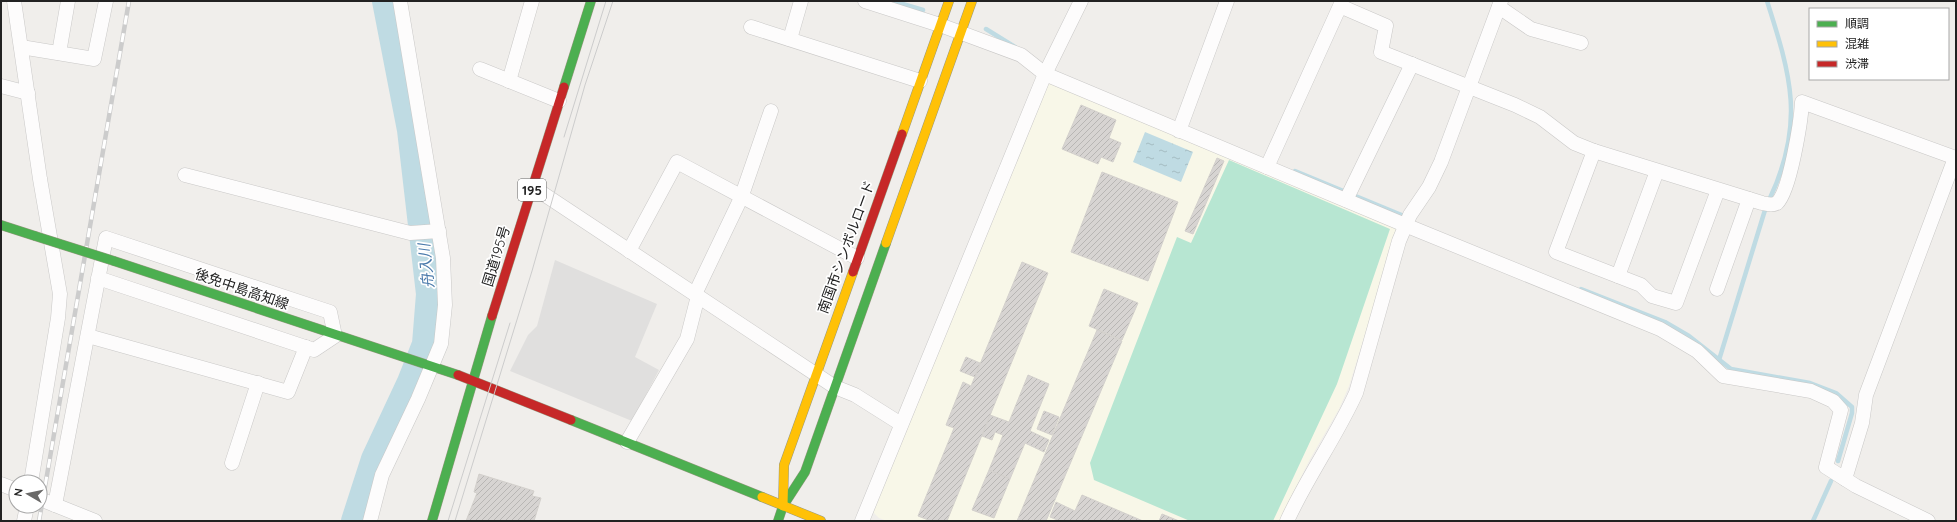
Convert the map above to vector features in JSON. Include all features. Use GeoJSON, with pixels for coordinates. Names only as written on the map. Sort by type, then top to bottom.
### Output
{"type":"FeatureCollection","features":[{"type":"Feature","properties":{"kind":"main road","name":"国道195号"},"geometry":{"type":"LineString","coordinates":[[432,521],[473,380],[591,1]]}},
{"type":"Feature","properties":{"kind":"main road","name":"南国市シンボルロード"},"geometry":{"type":"LineString","coordinates":[[783,506],[784,465],[949,1]]}},
{"type":"Feature","properties":{"kind":"main road"},"geometry":{"type":"LineString","coordinates":[[778,521],[783,506],[805,472],[972,1]]}},
{"type":"Feature","properties":{"kind":"main road","name":"後免中島高知線"},"geometry":{"type":"LineString","coordinates":[[1,225],[114,261],[335,336],[473,380],[821,521]]}},
{"type":"Feature","properties":{"kind":"street"},"geometry":{"type":"LineString","coordinates":[[14,1],[60,294],[58,318],[32,474]]}},
{"type":"Feature","properties":{"kind":"street"},"geometry":{"type":"LineString","coordinates":[[59,53],[68,1]]}},
{"type":"Feature","properties":{"kind":"street"},"geometry":{"type":"LineString","coordinates":[[21,47],[94,59],[106,1]]}},
{"type":"Feature","properties":{"kind":"street"},"geometry":{"type":"LineString","coordinates":[[370,521],[382,475],[418,399],[429,365],[441,344],[445,305],[444,258],[438,231],[400,1]]}},
{"type":"Feature","properties":{"kind":"street"},"geometry":{"type":"LineString","coordinates":[[509,81],[532,1]]}},
{"type":"Feature","properties":{"kind":"street"},"geometry":{"type":"LineString","coordinates":[[790,39],[801,1]]}},
{"type":"Feature","properties":{"kind":"street"},"geometry":{"type":"LineString","coordinates":[[865,1],[940,25],[1021,56],[1045,74],[1405,225],[1660,329],[1696,351],[1723,376],[1811,391],[1834,401],[1841,410],[1826,467],[1856,486],[1928,521]]}},
{"type":"Feature","properties":{"kind":"street"},"geometry":{"type":"LineString","coordinates":[[862,521],[1045,74],[1081,1]]}},
{"type":"Feature","properties":{"kind":"street"},"geometry":{"type":"LineString","coordinates":[[1179,131],[1227,1]]}},
{"type":"Feature","properties":{"kind":"street"},"geometry":{"type":"LineString","coordinates":[[1287,521],[1322,453],[1349,409],[1356,393],[1405,225],[1429,187],[1441,162],[1500,4],[1531,29],[1581,43]]}},
{"type":"Feature","properties":{"kind":"street"},"geometry":{"type":"LineString","coordinates":[[1267,167],[1340,6],[1386,26],[1381,52],[1470,86],[1540,117],[1574,143],[1657,171],[1772,205],[1778,202],[1789,176],[1798,140],[1802,102],[1956,158],[1866,395],[1862,423],[1845,479]]}},
{"type":"Feature","properties":{"kind":"street"},"geometry":{"type":"LineString","coordinates":[[751,27],[920,81]]}},
{"type":"Feature","properties":{"kind":"street"},"geometry":{"type":"LineString","coordinates":[[1346,200],[1412,64]]}},
{"type":"Feature","properties":{"kind":"street"},"geometry":{"type":"LineString","coordinates":[[480,69],[559,101]]}},
{"type":"Feature","properties":{"kind":"street"},"geometry":{"type":"LineString","coordinates":[[1,86],[28,93]]}},
{"type":"Feature","properties":{"kind":"street"},"geometry":{"type":"LineString","coordinates":[[627,442],[687,340],[696,295],[741,198],[771,111]]}},
{"type":"Feature","properties":{"kind":"street"},"geometry":{"type":"LineString","coordinates":[[1594,151],[1556,252],[1641,285],[1652,296],[1676,303],[1718,190]]}},
{"type":"Feature","properties":{"kind":"street"},"geometry":{"type":"LineString","coordinates":[[629,251],[677,162],[741,198],[857,258]]}},
{"type":"Feature","properties":{"kind":"street"},"geometry":{"type":"LineString","coordinates":[[1618,276],[1657,171]]}},
{"type":"Feature","properties":{"kind":"street"},"geometry":{"type":"LineString","coordinates":[[184,175],[410,232],[438,231]]}},
{"type":"Feature","properties":{"kind":"street"},"geometry":{"type":"LineString","coordinates":[[533,187],[816,374],[835,386],[855,395],[901,424]]}},
{"type":"Feature","properties":{"kind":"street"},"geometry":{"type":"LineString","coordinates":[[1717,289],[1749,199]]}},
{"type":"Feature","properties":{"kind":"street"},"geometry":{"type":"LineString","coordinates":[[56,505],[98,278],[106,238],[330,312],[335,336],[314,350],[98,278]]}},
{"type":"Feature","properties":{"kind":"street"},"geometry":{"type":"LineString","coordinates":[[88,336],[288,392],[306,347]]}},
{"type":"Feature","properties":{"kind":"street"},"geometry":{"type":"LineString","coordinates":[[232,464],[258,383]]}},
{"type":"Feature","properties":{"kind":"street"},"geometry":{"type":"LineString","coordinates":[[48,502],[96,521]]}},
{"type":"Feature","properties":{"kind":"shaded area"},"geometry":{"type":"Polygon","coordinates":[[[1049,80],[1396,226],[1396,234],[1349,386],[1339,409],[1310,459],[1279,521],[887,521],[879,518],[872,511],[1049,80]]]}},
{"type":"Feature","properties":{"kind":"shaded area"},"geometry":{"type":"Polygon","coordinates":[[[555,260],[657,304],[635,357],[659,370],[632,421],[510,371],[528,335],[537,326],[555,260]]]}},
{"type":"Feature","properties":{"kind":"green space"},"geometry":{"type":"Polygon","coordinates":[[[1229,160],[1390,229],[1337,384],[1273,521],[1190,521],[1094,480],[1090,463],[1177,237],[1191,243],[1229,160]]]}},
{"type":"Feature","properties":{"kind":"water"},"geometry":{"type":"Polygon","coordinates":[[[1145,132],[1193,152],[1181,182],[1133,162],[1145,132]]]}},
{"type":"Feature","properties":{"kind":"building"},"geometry":{"type":"Polygon","coordinates":[[[1081,105],[1116,120],[1109,138],[1121,143],[1113,162],[1101,157],[1098,164],[1062,149],[1081,105]]]}},
{"type":"Feature","properties":{"kind":"building"},"geometry":{"type":"Polygon","coordinates":[[[1217,158],[1224,161],[1193,234],[1185,231],[1217,158]]]}},
{"type":"Feature","properties":{"kind":"building"},"geometry":{"type":"Polygon","coordinates":[[[1102,172],[1178,202],[1148,281],[1071,252],[1102,172]]]}},
{"type":"Feature","properties":{"kind":"building"},"geometry":{"type":"Polygon","coordinates":[[[1022,262],[1048,273],[947,521],[931,521],[918,516],[954,428],[946,425],[963,382],[971,386],[1022,262]]]}},
{"type":"Feature","properties":{"kind":"building"},"geometry":{"type":"Polygon","coordinates":[[[1104,289],[1138,303],[1122,340],[1089,326],[1104,289]]]}},
{"type":"Feature","properties":{"kind":"building"},"geometry":{"type":"Polygon","coordinates":[[[1097,330],[1122,341],[1046,521],[1017,521],[1097,330]]]}},
{"type":"Feature","properties":{"kind":"building"},"geometry":{"type":"Polygon","coordinates":[[[966,357],[980,363],[975,377],[960,371],[966,357]]]}},
{"type":"Feature","properties":{"kind":"building"},"geometry":{"type":"Polygon","coordinates":[[[1028,375],[1049,384],[1030,431],[1049,440],[1044,452],[1025,443],[1010,479],[989,470],[1003,435],[995,432],[992,440],[982,436],[990,415],[1009,422],[1028,375]]]}},
{"type":"Feature","properties":{"kind":"building"},"geometry":{"type":"Polygon","coordinates":[[[1044,411],[1059,417],[1052,435],[1037,429],[1044,411]]]}},
{"type":"Feature","properties":{"kind":"building"},"geometry":{"type":"Polygon","coordinates":[[[989,470],[1010,479],[994,518],[972,510],[989,470]]]}},
{"type":"Feature","properties":{"kind":"building"},"geometry":{"type":"Polygon","coordinates":[[[479,474],[534,491],[532,496],[541,498],[534,521],[466,521],[477,493],[474,492],[479,474]]]}},
{"type":"Feature","properties":{"kind":"building"},"geometry":{"type":"Polygon","coordinates":[[[1082,495],[1143,521],[1060,521],[1050,517],[1056,502],[1075,511],[1082,495]]]}},
{"type":"Feature","properties":{"kind":"building"},"geometry":{"type":"Polygon","coordinates":[[[1162,514],[1179,521],[1159,521],[1162,514]]]}},
{"type":"Feature","properties":{"kind":"waterway","name":"舟入川"},"geometry":{"type":"LineString","coordinates":[[354,521],[374,459],[410,382],[425,344],[429,294],[410,130],[385,1]]}},
{"type":"Feature","properties":{"kind":"waterway"},"geometry":{"type":"LineString","coordinates":[[893,1],[923,10]]}},
{"type":"Feature","properties":{"kind":"waterway"},"geometry":{"type":"LineString","coordinates":[[1767,1],[1783,53],[1791,100],[1791,122],[1788,146],[1781,171],[1770,198]]}},
{"type":"Feature","properties":{"kind":"waterway"},"geometry":{"type":"LineString","coordinates":[[986,29],[1015,47]]}},
{"type":"Feature","properties":{"kind":"waterway"},"geometry":{"type":"LineString","coordinates":[[1295,171],[1404,216]]}},
{"type":"Feature","properties":{"kind":"waterway"},"geometry":{"type":"LineString","coordinates":[[1719,360],[1765,210]]}},
{"type":"Feature","properties":{"kind":"waterway"},"geometry":{"type":"LineString","coordinates":[[1581,289],[1665,322],[1689,336],[1731,369],[1810,383],[1836,393],[1852,407],[1852,413],[1838,461]]}},
{"type":"Feature","properties":{"kind":"waterway"},"geometry":{"type":"LineString","coordinates":[[1813,521],[1831,481]]}},
{"type":"Feature","properties":{"kind":"tram line"},"geometry":{"type":"LineString","coordinates":[[564,137],[606,1]]}},
{"type":"Feature","properties":{"kind":"tram line"},"geometry":{"type":"LineString","coordinates":[[455,521],[532,271],[585,85],[613,1]]}},
{"type":"Feature","properties":{"kind":"tram line"},"geometry":{"type":"LineString","coordinates":[[448,521],[510,323]]}},
{"type":"Feature","properties":{"kind":"railway"},"geometry":{"type":"LineString","coordinates":[[39,521],[129,1]]}},
{"type":"Feature","properties":{"kind":"traffic: fast"},"geometry":{"type":"LineString","coordinates":[[564,87],[591,1]]}},
{"type":"Feature","properties":{"kind":"traffic: fast"},"geometry":{"type":"LineString","coordinates":[[1,225],[35,236]]}},
{"type":"Feature","properties":{"kind":"traffic: fast"},"geometry":{"type":"LineString","coordinates":[[35,236],[114,261]]}},
{"type":"Feature","properties":{"kind":"traffic: fast"},"geometry":{"type":"LineString","coordinates":[[778,521],[783,506],[805,472],[886,243]]}},
{"type":"Feature","properties":{"kind":"traffic: fast"},"geometry":{"type":"LineString","coordinates":[[114,261],[458,375]]}},
{"type":"Feature","properties":{"kind":"traffic: fast"},"geometry":{"type":"LineString","coordinates":[[432,521],[492,316]]}},
{"type":"Feature","properties":{"kind":"traffic: fast"},"geometry":{"type":"LineString","coordinates":[[571,420],[762,497]]}},
{"type":"Feature","properties":{"kind":"traffic: slow"},"geometry":{"type":"LineString","coordinates":[[902,134],[949,1]]}},
{"type":"Feature","properties":{"kind":"traffic: slow"},"geometry":{"type":"LineString","coordinates":[[886,243],[972,1]]}},
{"type":"Feature","properties":{"kind":"traffic: slow"},"geometry":{"type":"LineString","coordinates":[[783,506],[784,465],[853,272]]}},
{"type":"Feature","properties":{"kind":"traffic: slow"},"geometry":{"type":"LineString","coordinates":[[762,497],[821,521]]}},
{"type":"Feature","properties":{"kind":"traffic: jam"},"geometry":{"type":"LineString","coordinates":[[492,316],[564,87]]}},
{"type":"Feature","properties":{"kind":"traffic: jam"},"geometry":{"type":"LineString","coordinates":[[853,272],[902,134]]}},
{"type":"Feature","properties":{"kind":"traffic: jam"},"geometry":{"type":"LineString","coordinates":[[458,375],[571,420]]}}]}
